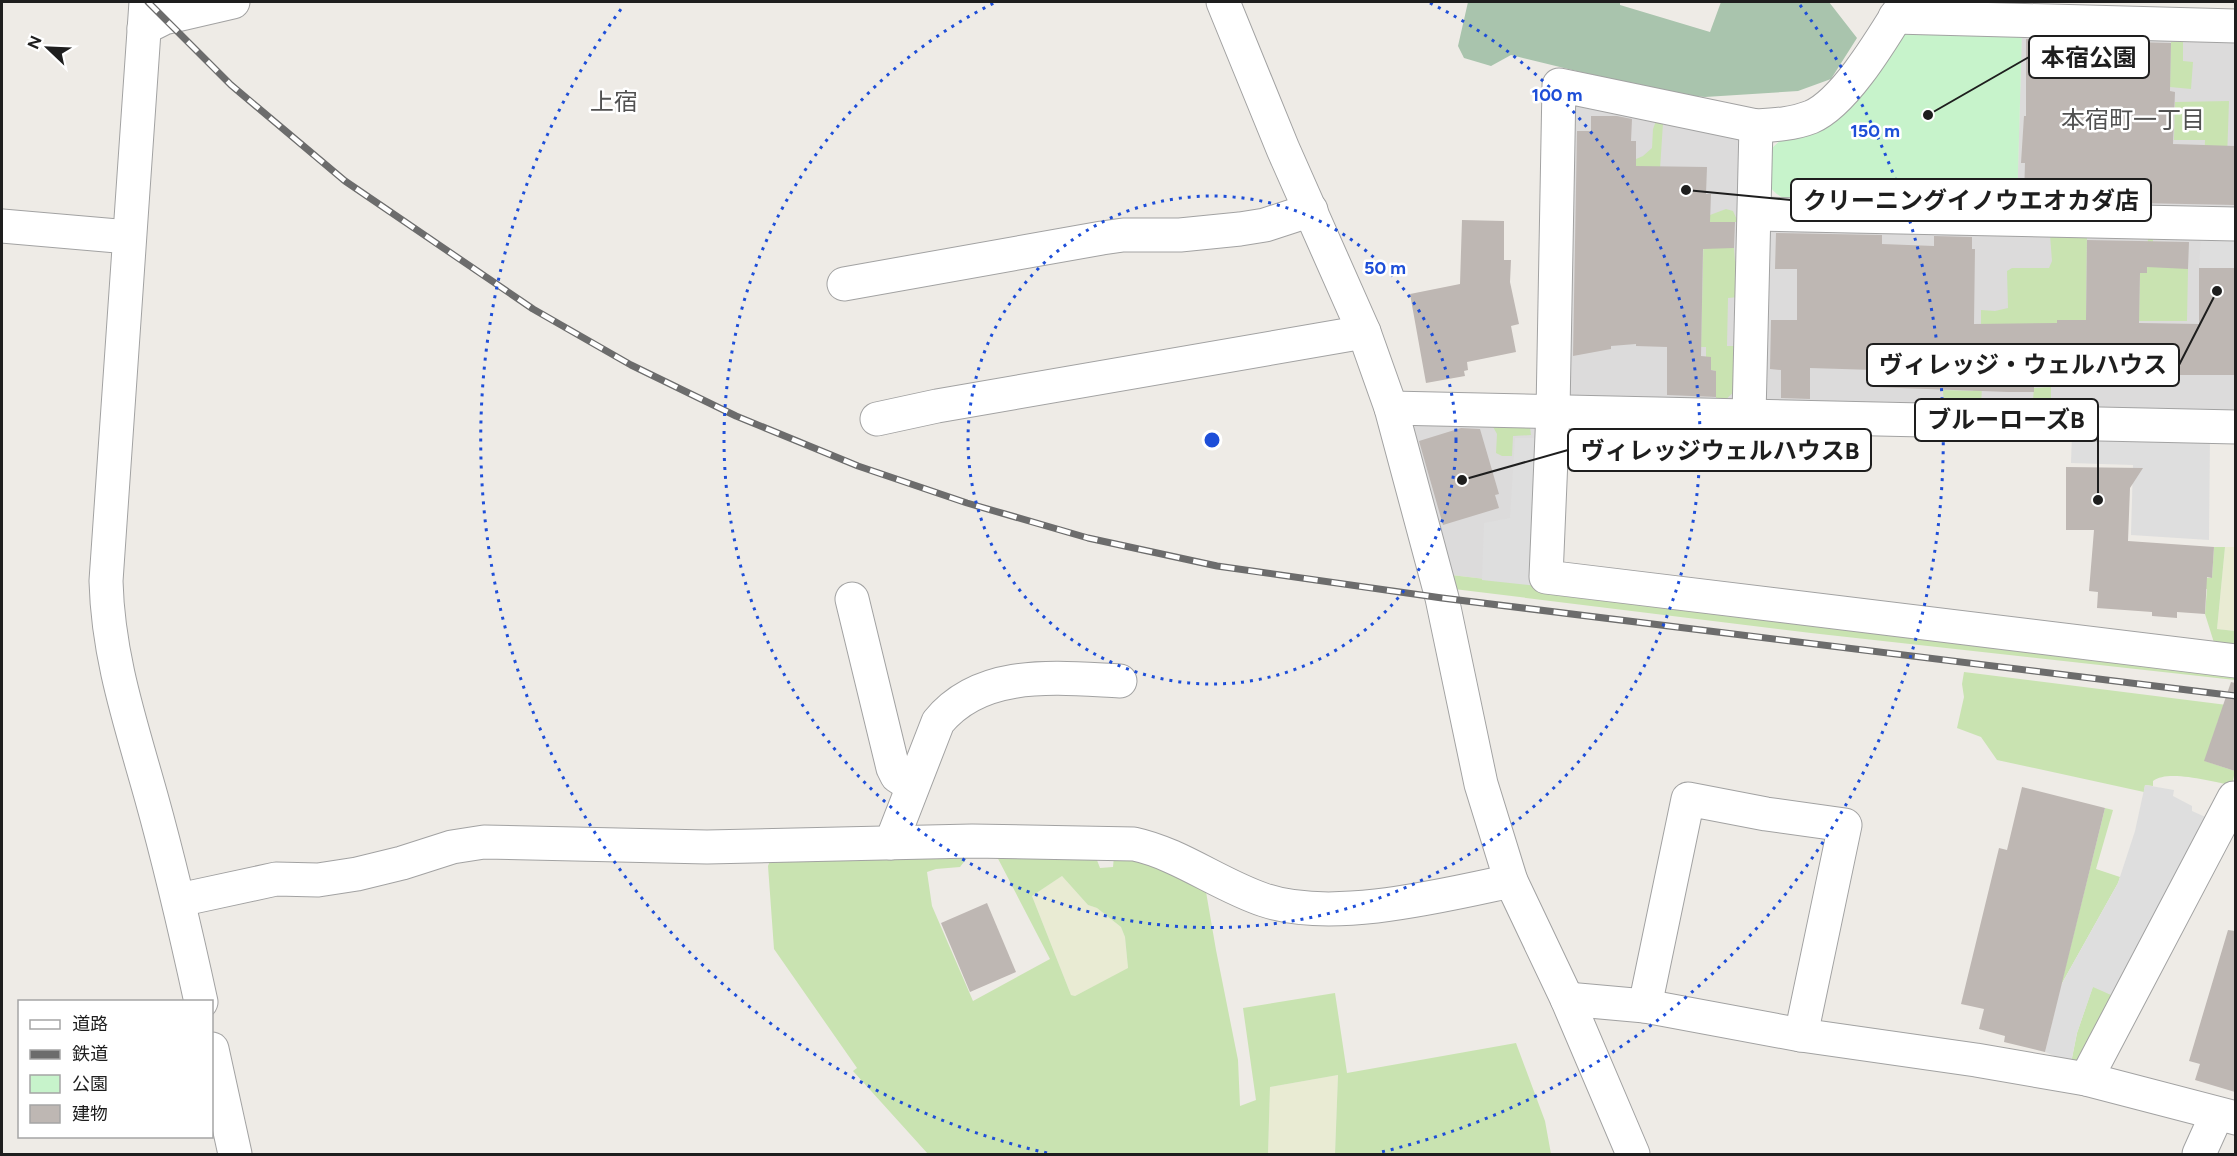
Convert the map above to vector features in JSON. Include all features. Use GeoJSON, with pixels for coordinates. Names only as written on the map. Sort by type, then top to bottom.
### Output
{"type":"FeatureCollection","features":[{"type":"Feature","properties":{"kind":"street"},"geometry":{"type":"LineString","coordinates":[[201,1000],[179,900],[127,714],[107,618],[106,581],[145,14],[164,18],[196,5],[233,2]]}},
{"type":"Feature","properties":{"kind":"street"},"geometry":{"type":"LineString","coordinates":[[1223,2],[1283,149],[1364,332],[1391,408],[1442,598],[1481,784],[1511,881],[1567,999],[1633,1155]]}},
{"type":"Feature","properties":{"kind":"street"},"geometry":{"type":"LineString","coordinates":[[2235,26],[1900,9],[1842,93],[1813,116],[1783,125],[1756,126],[1559,85],[1553,411],[1546,577],[2235,661]]}},
{"type":"Feature","properties":{"kind":"street"},"geometry":{"type":"LineString","coordinates":[[1749,415],[1756,126]]}},
{"type":"Feature","properties":{"kind":"street"},"geometry":{"type":"LineString","coordinates":[[844,284],[1123,235],[1180,235],[1257,227],[1311,210]]}},
{"type":"Feature","properties":{"kind":"street"},"geometry":{"type":"LineString","coordinates":[[1755,214],[2235,224]]}},
{"type":"Feature","properties":{"kind":"street"},"geometry":{"type":"LineString","coordinates":[[2,225],[129,237]]}},
{"type":"Feature","properties":{"kind":"street"},"geometry":{"type":"LineString","coordinates":[[877,419],[937,406],[1364,332]]}},
{"type":"Feature","properties":{"kind":"street"},"geometry":{"type":"LineString","coordinates":[[1391,408],[2235,427]]}},
{"type":"Feature","properties":{"kind":"street"},"geometry":{"type":"LineString","coordinates":[[852,599],[893,768],[897,776],[912,786]]}},
{"type":"Feature","properties":{"kind":"street"},"geometry":{"type":"LineString","coordinates":[[891,843],[938,722],[963,698],[991,687],[1024,679],[1064,678],[1120,681]]}},
{"type":"Feature","properties":{"kind":"street"},"geometry":{"type":"LineString","coordinates":[[2086,1079],[2235,798]]}},
{"type":"Feature","properties":{"kind":"street"},"geometry":{"type":"LineString","coordinates":[[1645,1006],[1688,799],[1766,814],[1845,825],[1801,1035]]}},
{"type":"Feature","properties":{"kind":"street"},"geometry":{"type":"LineString","coordinates":[[179,900],[276,879],[318,880],[357,874],[452,847],[484,842],[707,847],[972,841],[1134,844],[1156,849],[1237,891],[1268,901],[1312,910],[1403,902],[1511,881]]}},
{"type":"Feature","properties":{"kind":"street"},"geometry":{"type":"LineString","coordinates":[[1567,999],[1645,1006],[1801,1035],[1976,1060],[2086,1079],[2226,1116],[2199,1155]]}},
{"type":"Feature","properties":{"kind":"street"},"geometry":{"type":"LineString","coordinates":[[213,1054],[235,1155]]}},
{"type":"Feature","properties":{"kind":"shaded area"},"geometry":{"type":"Polygon","coordinates":[[[2022,20],[2235,26],[2235,427],[1553,411],[1559,85],[1756,126],[1755,214],[2017,208],[2022,20]]]}},
{"type":"Feature","properties":{"kind":"shaded area"},"geometry":{"type":"Polygon","coordinates":[[[2201,235],[2235,235],[2235,268],[2199,268],[2201,235]]]}},
{"type":"Feature","properties":{"kind":"shaded area"},"geometry":{"type":"Polygon","coordinates":[[[1391,408],[1553,411],[1545,586],[1451,575],[1391,408]]]}},
{"type":"Feature","properties":{"kind":"shaded area"},"geometry":{"type":"Polygon","coordinates":[[[2072,432],[2210,436],[2209,540],[2131,535],[2133,465],[2071,463],[2072,432]]]}},
{"type":"Feature","properties":{"kind":"shaded area"},"geometry":{"type":"Polygon","coordinates":[[[1515,438],[1543,438],[1538,586],[1482,580],[1484,523],[1510,518],[1515,438]]]}},
{"type":"Feature","properties":{"kind":"shaded area"},"geometry":{"type":"Polygon","coordinates":[[[2145,785],[2174,790],[2173,796],[2192,806],[2192,811],[2212,820],[2118,998],[2093,987],[2077,1033],[2071,1063],[2045,1052],[2061,985],[2118,883],[2135,831],[2145,785]]]}},
{"type":"Feature","properties":{"kind":"green space"},"geometry":{"type":"Polygon","coordinates":[[[1468,2],[1620,2],[1620,5],[1710,32],[1721,2],[1829,2],[1857,38],[1831,79],[1798,91],[1705,97],[1671,94],[1511,55],[1491,66],[1464,58],[1458,46],[1468,2]]]}},
{"type":"Feature","properties":{"kind":"green space"},"geometry":{"type":"Polygon","coordinates":[[[1909,29],[2022,31],[2017,208],[1788,201],[1775,193],[1768,177],[1772,148],[1892,41],[1909,29]]]}},
{"type":"Feature","properties":{"kind":"green space"},"geometry":{"type":"Polygon","coordinates":[[[2171,42],[2183,42],[2183,61],[2193,62],[2191,89],[2170,87],[2171,42]]]}},
{"type":"Feature","properties":{"kind":"green space"},"geometry":{"type":"Polygon","coordinates":[[[2229,101],[2226,188],[2203,189],[2205,140],[2174,140],[2175,102],[2229,101]]]}},
{"type":"Feature","properties":{"kind":"green space"},"geometry":{"type":"Polygon","coordinates":[[[1656,121],[1663,123],[1658,200],[1636,198],[1636,159],[1652,148],[1656,121]]]}},
{"type":"Feature","properties":{"kind":"green space"},"geometry":{"type":"Polygon","coordinates":[[[1726,209],[1733,211],[1738,222],[1716,222],[1716,248],[1734,248],[1735,261],[1742,266],[1739,297],[1728,298],[1727,346],[1740,346],[1740,386],[1716,406],[1716,371],[1711,370],[1706,357],[1706,347],[1701,347],[1704,222],[1710,215],[1726,209]]]}},
{"type":"Feature","properties":{"kind":"green space"},"geometry":{"type":"Polygon","coordinates":[[[2087,234],[2086,320],[2057,320],[2057,333],[1981,343],[1981,310],[1995,311],[2008,308],[2007,271],[2012,268],[2049,268],[2052,261],[2050,235],[2087,234]]]}},
{"type":"Feature","properties":{"kind":"green space"},"geometry":{"type":"Polygon","coordinates":[[[2148,235],[2153,235],[2153,249],[2188,269],[2187,321],[2139,321],[2140,273],[2147,273],[2148,235]]]}},
{"type":"Feature","properties":{"kind":"green space"},"geometry":{"type":"Polygon","coordinates":[[[1982,386],[1981,407],[1944,407],[1943,390],[1973,391],[1974,387],[1982,386]]]}},
{"type":"Feature","properties":{"kind":"green space"},"geometry":{"type":"Polygon","coordinates":[[[2051,387],[2051,408],[2006,408],[2006,400],[2033,400],[2034,388],[2051,387]]]}},
{"type":"Feature","properties":{"kind":"green space"},"geometry":{"type":"Polygon","coordinates":[[[1529,419],[1531,435],[1513,436],[1512,456],[1502,456],[1496,453],[1497,434],[1492,425],[1529,419]]]}},
{"type":"Feature","properties":{"kind":"green space"},"geometry":{"type":"Polygon","coordinates":[[[2214,547],[2225,547],[2217,629],[2235,631],[2235,653],[2216,649],[2205,614],[2207,589],[2186,588],[2187,576],[2212,578],[2214,547]]]}},
{"type":"Feature","properties":{"kind":"green space"},"geometry":{"type":"Polygon","coordinates":[[[2225,547],[2235,547],[2235,631],[2217,629],[2225,547]]]}},
{"type":"Feature","properties":{"kind":"green space"},"geometry":{"type":"Polygon","coordinates":[[[1451,575],[2235,667],[2235,680],[1811,633],[1454,589],[1451,575]]]}},
{"type":"Feature","properties":{"kind":"green space"},"geometry":{"type":"Polygon","coordinates":[[[1964,672],[2235,706],[2235,727],[2218,721],[2205,761],[2235,771],[2232,785],[2191,777],[2169,776],[2153,781],[2153,786],[2145,785],[2144,792],[1997,760],[1981,737],[1957,728],[1964,697],[1962,684],[1964,672]]]}},
{"type":"Feature","properties":{"kind":"green space"},"geometry":{"type":"Polygon","coordinates":[[[2105,808],[2113,810],[2096,869],[2120,877],[2061,985],[2105,808]]]}},
{"type":"Feature","properties":{"kind":"green space"},"geometry":{"type":"Polygon","coordinates":[[[968,846],[967,858],[960,867],[927,872],[932,906],[973,1001],[1050,959],[993,849],[1095,855],[1100,868],[1113,867],[1114,856],[1120,852],[1205,886],[1238,1060],[1240,1106],[1256,1100],[1243,1008],[1335,993],[1347,1073],[1516,1043],[1545,1121],[1551,1154],[1335,1154],[1338,1075],[1270,1087],[1268,1154],[928,1154],[853,1071],[857,1068],[774,949],[768,866],[770,861],[968,846]],[[1062,876],[1032,896],[1071,995],[1075,996],[1128,968],[1125,937],[1121,927],[1097,908],[1088,905],[1062,876]]]}},
{"type":"Feature","properties":{"kind":"green space"},"geometry":{"type":"Polygon","coordinates":[[[1062,876],[1088,905],[1097,908],[1121,927],[1125,937],[1128,969],[1075,996],[1071,995],[1032,896],[1062,876]]]}},
{"type":"Feature","properties":{"kind":"green space"},"geometry":{"type":"Polygon","coordinates":[[[2093,986],[2118,998],[2083,1064],[2071,1063],[2077,1033],[2093,986]]]}},
{"type":"Feature","properties":{"kind":"green space"},"geometry":{"type":"Polygon","coordinates":[[[1338,1075],[1335,1154],[1268,1154],[1270,1087],[1338,1075]]]}},
{"type":"Feature","properties":{"kind":"building"},"geometry":{"type":"Polygon","coordinates":[[[2026,39],[2171,43],[2170,91],[2175,92],[2173,144],[2235,146],[2235,205],[2088,202],[2088,199],[2024,196],[2025,163],[2021,163],[2024,116],[2026,116],[2026,39]]]}},
{"type":"Feature","properties":{"kind":"building"},"geometry":{"type":"Polygon","coordinates":[[[1591,116],[1617,116],[1632,119],[1631,141],[1636,141],[1636,166],[1707,167],[1706,194],[1711,194],[1710,222],[1735,222],[1734,248],[1703,249],[1701,356],[1711,357],[1711,370],[1716,371],[1716,397],[1667,395],[1667,347],[1636,346],[1636,344],[1611,346],[1611,349],[1573,356],[1577,131],[1591,131],[1591,116]]]}},
{"type":"Feature","properties":{"kind":"building"},"geometry":{"type":"Polygon","coordinates":[[[1462,220],[1504,221],[1504,260],[1511,260],[1510,282],[1519,324],[1511,326],[1516,352],[1467,362],[1468,370],[1464,371],[1465,376],[1426,383],[1410,294],[1460,284],[1462,220]]]}},
{"type":"Feature","properties":{"kind":"building"},"geometry":{"type":"Polygon","coordinates":[[[1776,233],[1882,235],[1882,244],[1934,246],[1934,236],[1972,237],[1972,249],[1975,249],[1974,324],[2057,323],[2057,320],[2086,320],[2087,240],[2189,242],[2188,269],[2147,267],[2147,273],[2140,273],[2139,323],[2199,324],[2199,268],[2235,268],[2235,375],[2128,375],[2128,384],[2034,382],[2034,392],[2008,392],[1873,387],[1874,370],[1810,368],[1810,399],[1781,398],[1781,370],[1770,369],[1771,320],[1797,320],[1797,269],[1775,269],[1776,233]]]}},
{"type":"Feature","properties":{"kind":"building"},"geometry":{"type":"Polygon","coordinates":[[[1461,428],[1480,429],[1499,494],[1495,495],[1499,508],[1443,525],[1419,441],[1461,428]]]}},
{"type":"Feature","properties":{"kind":"building"},"geometry":{"type":"Polygon","coordinates":[[[2066,467],[2143,468],[2130,488],[2128,541],[2214,547],[2212,578],[2207,577],[2205,614],[2177,612],[2177,618],[2152,616],[2152,612],[2097,608],[2098,592],[2089,591],[2094,530],[2066,530],[2066,467]]]}},
{"type":"Feature","properties":{"kind":"building"},"geometry":{"type":"Polygon","coordinates":[[[2231,682],[2235,683],[2235,771],[2204,761],[2231,682]]]}},
{"type":"Feature","properties":{"kind":"building"},"geometry":{"type":"Polygon","coordinates":[[[2022,787],[2105,808],[2045,1052],[2004,1042],[2005,1036],[1979,1029],[1984,1009],[1961,1004],[1999,848],[2007,850],[2022,787]]]}},
{"type":"Feature","properties":{"kind":"building"},"geometry":{"type":"Polygon","coordinates":[[[987,903],[1016,972],[970,992],[941,923],[987,903]]]}},
{"type":"Feature","properties":{"kind":"building"},"geometry":{"type":"Polygon","coordinates":[[[2228,930],[2235,931],[2235,1092],[2195,1080],[2200,1064],[2189,1061],[2228,930]]]}},
{"type":"Feature","properties":{"kind":"railway"},"geometry":{"type":"LineString","coordinates":[[148,2],[231,85],[345,181],[533,309],[631,365],[736,416],[858,466],[967,503],[1088,538],[1217,566],[1442,598],[2236,696]]}},
{"type":"Feature","properties":{"kind":"place","name":"本宿公園"},"geometry":{"type":"Point","coordinates":[1928,115]}},
{"type":"Feature","properties":{"kind":"place","name":"クリーニングイノウエオカダ店"},"geometry":{"type":"Point","coordinates":[1686,190]}},
{"type":"Feature","properties":{"kind":"place","name":"ヴィレッジ・ウェルハウス"},"geometry":{"type":"Point","coordinates":[2217,291]}},
{"type":"Feature","properties":{"kind":"place","name":"ヴィレッジウェルハウスB"},"geometry":{"type":"Point","coordinates":[1462,480]}},
{"type":"Feature","properties":{"kind":"place","name":"ブルーローズB"},"geometry":{"type":"Point","coordinates":[2098,500]}},
{"type":"Feature","properties":{"kind":"district","name":"上宿"},"geometry":{"type":"Point","coordinates":[614,101]}},
{"type":"Feature","properties":{"kind":"district","name":"本宿町一丁目"},"geometry":{"type":"Point","coordinates":[2133,119]}}]}
